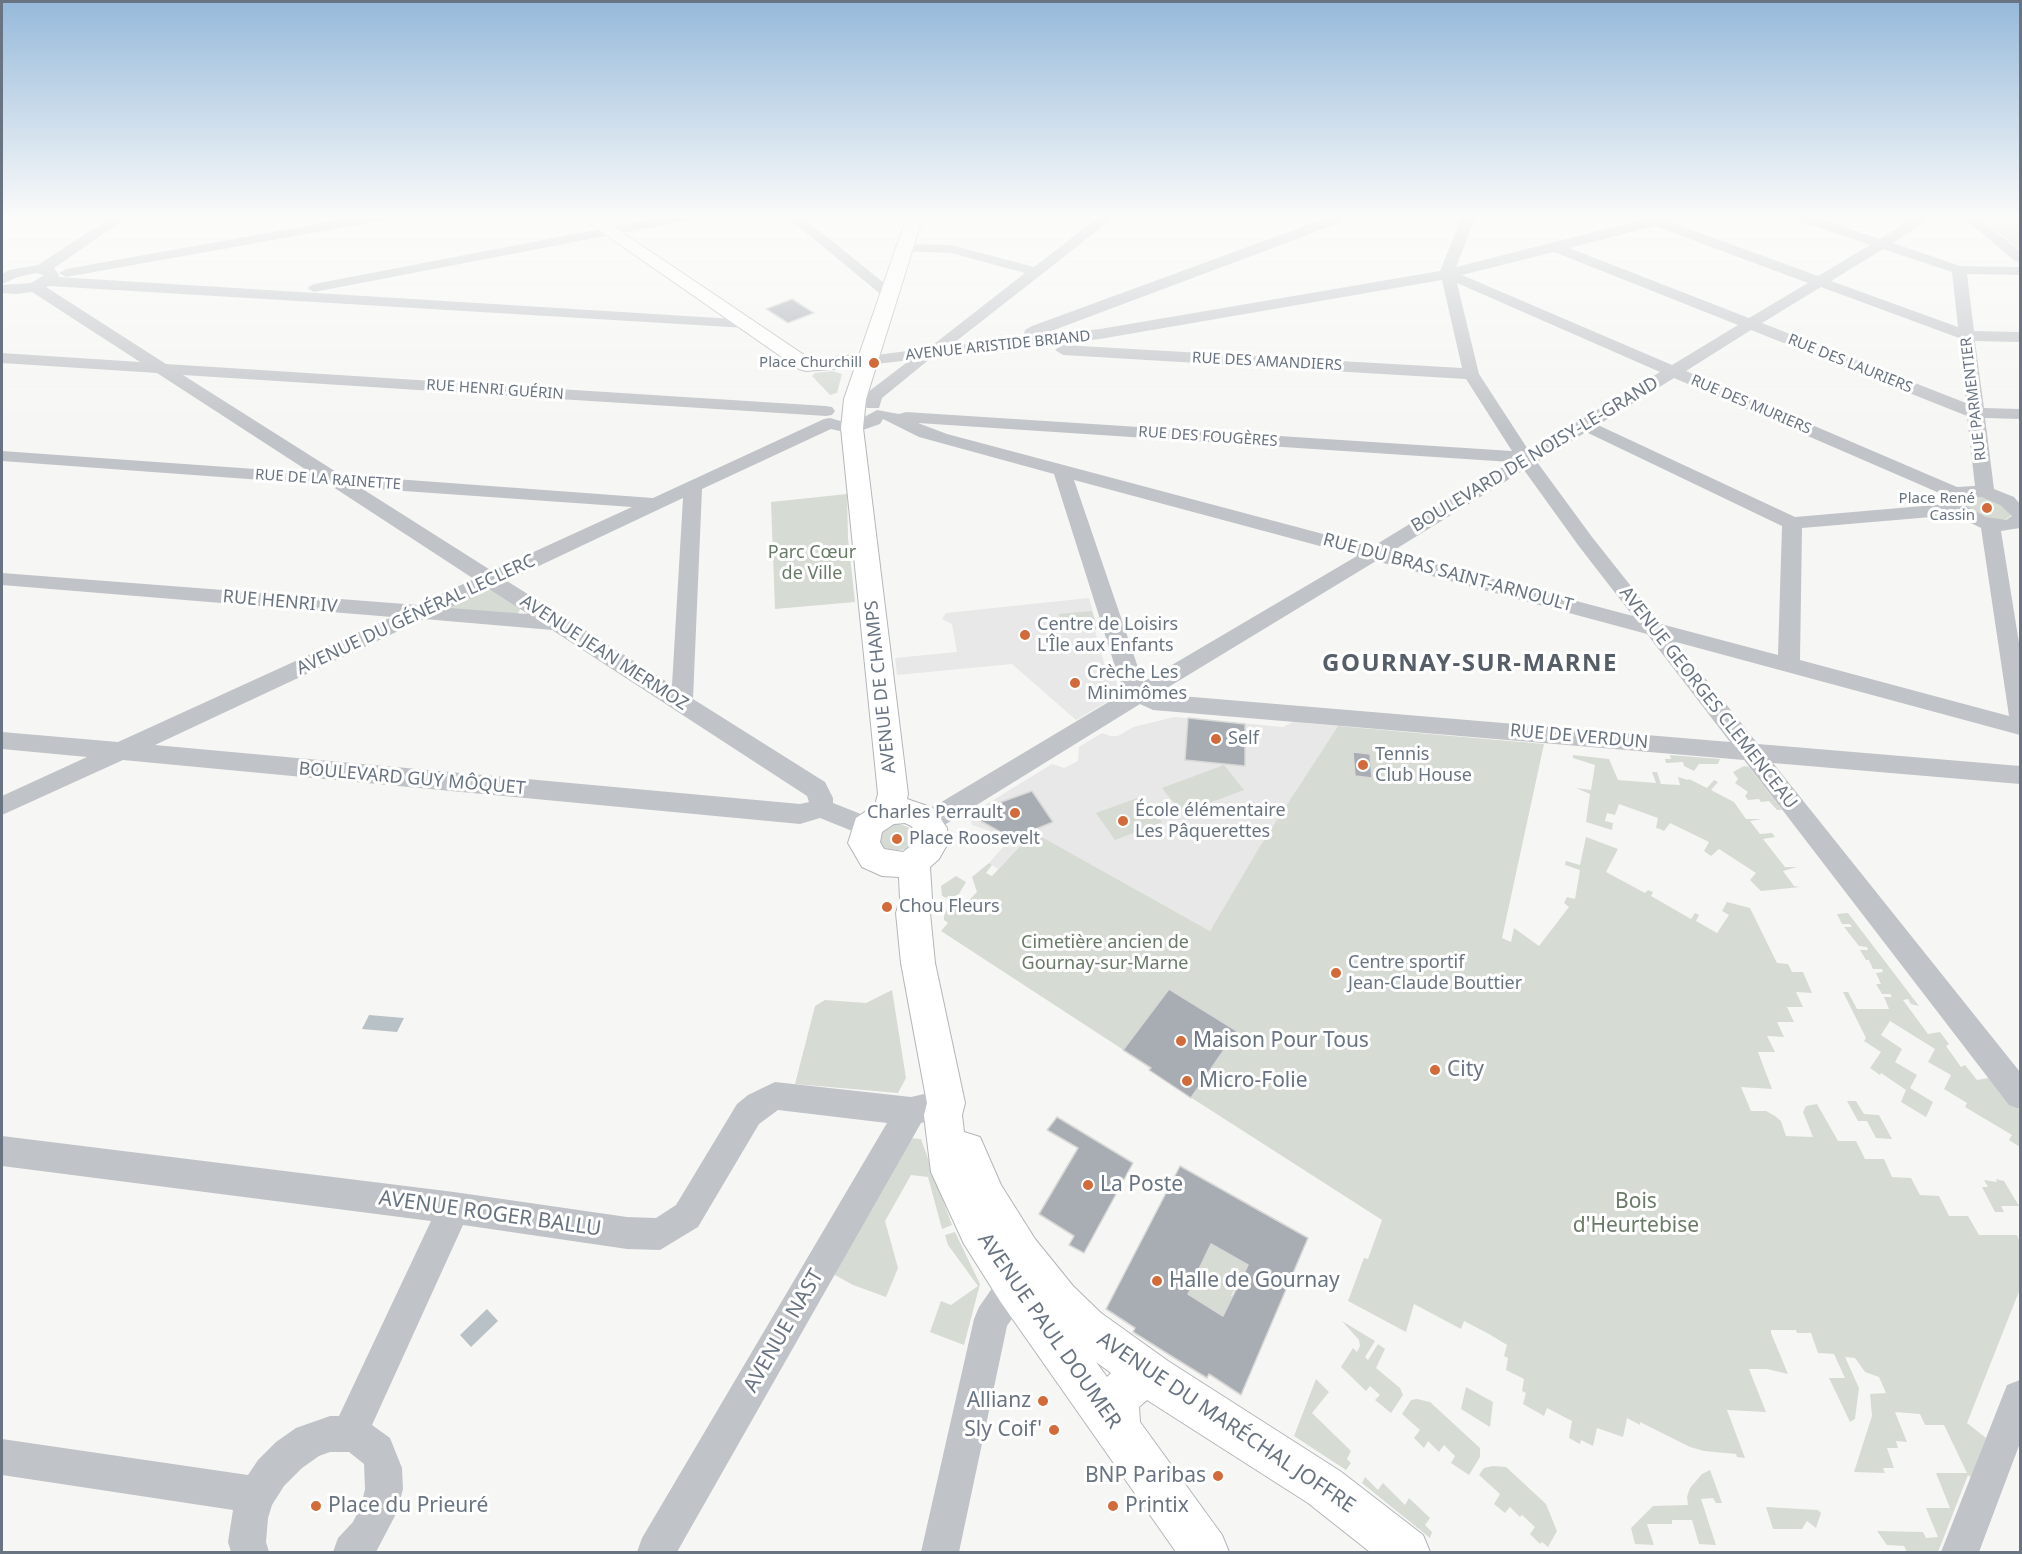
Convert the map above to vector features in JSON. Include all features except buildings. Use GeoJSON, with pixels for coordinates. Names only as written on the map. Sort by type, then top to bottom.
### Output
{"type":"FeatureCollection","features":[{"type":"Feature","properties":{"kind":"main road"},"geometry":{"type":"LineString","coordinates":[[696,289],[746,322]]}},
{"type":"Feature","properties":{"kind":"main road","name":"AVENUE DE CHAMPS"},"geometry":{"type":"LineString","coordinates":[[889,811],[836,421],[874,409],[868,360],[891,289]]}},
{"type":"Feature","properties":{"kind":"main road","name":"AVENUE ARISTIDE BRIAND"},"geometry":{"type":"LineString","coordinates":[[746,322],[809,366],[868,360]]}},
{"type":"Feature","properties":{"kind":"main road"},"geometry":{"type":"LineString","coordinates":[[889,811],[922,817],[931,828],[933,836],[928,850],[903,863],[882,863],[867,852],[864,835],[889,811]]}},
{"type":"Feature","properties":{"kind":"main road"},"geometry":{"type":"LineString","coordinates":[[903,863],[905,900],[913,913],[928,1107]]}},
{"type":"Feature","properties":{"kind":"main road","name":"AVENUE DU MARÉCHAL JOFFRE"},"geometry":{"type":"LineString","coordinates":[[928,1107],[953,1113],[971,1165],[1017,1270],[1058,1301],[1086,1328],[1152,1377],[1324,1486],[1406,1552]]}},
{"type":"Feature","properties":{"kind":"main road","name":"AVENUE PAUL DOUMER"},"geometry":{"type":"LineString","coordinates":[[1017,1270],[1041,1323],[1205,1552]]}},
{"type":"Feature","properties":{"kind":"main road"},"geometry":{"type":"LineString","coordinates":[[1117,1428],[1117,1404],[1121,1394],[1136,1380],[1152,1377]]}},
{"type":"Feature","properties":{"kind":"street","name":"AVENUE JEAN MERMOZ"},"geometry":{"type":"LineString","coordinates":[[58,289],[164,369],[816,789],[821,798],[821,808]]}},
{"type":"Feature","properties":{"kind":"street"},"geometry":{"type":"LineString","coordinates":[[194,289],[746,322]]}},
{"type":"Feature","properties":{"kind":"street"},"geometry":{"type":"LineString","coordinates":[[286,295],[319,289]]}},
{"type":"Feature","properties":{"kind":"street"},"geometry":{"type":"LineString","coordinates":[[882,289],[889,294]]}},
{"type":"Feature","properties":{"kind":"street"},"geometry":{"type":"LineString","coordinates":[[874,409],[874,396],[1014,289]]}},
{"type":"Feature","properties":{"kind":"street"},"geometry":{"type":"LineString","coordinates":[[1034,345],[1031,333],[1038,329],[1148,289]]}},
{"type":"Feature","properties":{"kind":"street","name":"AVENUE ARISTIDE BRIAND"},"geometry":{"type":"LineString","coordinates":[[1060,344],[1100,334],[1364,289]]}},
{"type":"Feature","properties":{"kind":"street","name":"AVENUE GEORGES CLEMENCEAU"},"geometry":{"type":"LineString","coordinates":[[1451,289],[1471,374],[1526,460],[1585,541],[2020,1095]]}},
{"type":"Feature","properties":{"kind":"street","name":"RUE DES MURIERS"},"geometry":{"type":"LineString","coordinates":[[1482,289],[1672,371],[1956,501]]}},
{"type":"Feature","properties":{"kind":"street","name":"RUE DES LAURIERS"},"geometry":{"type":"LineString","coordinates":[[1660,289],[1975,413]]}},
{"type":"Feature","properties":{"kind":"street","name":"BOULEVARD DE NOISY-LE-GRAND"},"geometry":{"type":"LineString","coordinates":[[931,828],[937,817],[953,806],[1809,289]]}},
{"type":"Feature","properties":{"kind":"street"},"geometry":{"type":"LineString","coordinates":[[1838,289],[1967,336],[2020,337]]}},
{"type":"Feature","properties":{"kind":"street","name":"RUE PARMENTIER"},"geometry":{"type":"LineString","coordinates":[[1961,289],[1985,492]]}},
{"type":"Feature","properties":{"kind":"street","name":"RUE DES AMANDIERS"},"geometry":{"type":"LineString","coordinates":[[1034,345],[1060,344],[1471,374]]}},
{"type":"Feature","properties":{"kind":"street","name":"AVENUE ARISTIDE BRIAND"},"geometry":{"type":"LineString","coordinates":[[868,360],[1034,345]]}},
{"type":"Feature","properties":{"kind":"street","name":"RUE HENRI GUÉRIN"},"geometry":{"type":"LineString","coordinates":[[2,358],[836,421]]}},
{"type":"Feature","properties":{"kind":"street","name":"RUE DES FOUGÈRES"},"geometry":{"type":"LineString","coordinates":[[874,409],[1513,457],[1526,460]]}},
{"type":"Feature","properties":{"kind":"street","name":"RUE DU BRAS SAINT-ARNOULT"},"geometry":{"type":"LineString","coordinates":[[874,409],[925,433],[2020,727]]}},
{"type":"Feature","properties":{"kind":"street"},"geometry":{"type":"LineString","coordinates":[[1975,413],[2020,414]]}},
{"type":"Feature","properties":{"kind":"street","name":"AVENUE DU GÉNÉRAL LECLERC"},"geometry":{"type":"LineString","coordinates":[[2,806],[836,421]]}},
{"type":"Feature","properties":{"kind":"street"},"geometry":{"type":"LineString","coordinates":[[1585,425],[1792,523],[1956,501],[1967,490],[1985,492],[2003,499],[2019,516],[2006,526],[1990,524],[1972,518],[1956,501]]}},
{"type":"Feature","properties":{"kind":"street","name":"RUE DE LA RAINETTE"},"geometry":{"type":"LineString","coordinates":[[2,456],[654,504]]}},
{"type":"Feature","properties":{"kind":"street"},"geometry":{"type":"LineString","coordinates":[[1062,470],[1130,679],[1140,694]]}},
{"type":"Feature","properties":{"kind":"street"},"geometry":{"type":"LineString","coordinates":[[682,703],[693,486]]}},
{"type":"Feature","properties":{"kind":"street"},"geometry":{"type":"LineString","coordinates":[[1789,664],[1792,523]]}},
{"type":"Feature","properties":{"kind":"street"},"geometry":{"type":"LineString","coordinates":[[1990,524],[2020,714]]}},
{"type":"Feature","properties":{"kind":"street","name":"RUE HENRI IV"},"geometry":{"type":"LineString","coordinates":[[2,579],[417,614],[558,623]]}},
{"type":"Feature","properties":{"kind":"street","name":"RUE DE VERDUN"},"geometry":{"type":"LineString","coordinates":[[1140,694],[1153,702],[2020,775]]}},
{"type":"Feature","properties":{"kind":"street","name":"BOULEVARD GUY MÔQUET"},"geometry":{"type":"LineString","coordinates":[[2,740],[800,814],[821,808]]}},
{"type":"Feature","properties":{"kind":"street"},"geometry":{"type":"LineString","coordinates":[[821,808],[889,811]]}},
{"type":"Feature","properties":{"kind":"street","name":"AVENUE ROGER BALLU"},"geometry":{"type":"LineString","coordinates":[[2,1151],[454,1208],[627,1233],[660,1234],[687,1216],[748,1114],[775,1096],[928,1107]]}},
{"type":"Feature","properties":{"kind":"street","name":"AVENUE NAST"},"geometry":{"type":"LineString","coordinates":[[656,1552],[928,1107]]}},
{"type":"Feature","properties":{"kind":"street"},"geometry":{"type":"LineString","coordinates":[[349,1434],[454,1208]]}},
{"type":"Feature","properties":{"kind":"street"},"geometry":{"type":"LineString","coordinates":[[940,1552],[991,1319],[1017,1270]]}},
{"type":"Feature","properties":{"kind":"street"},"geometry":{"type":"LineString","coordinates":[[1041,1323],[1053,1331],[1071,1337],[1080,1335],[1086,1328]]}},
{"type":"Feature","properties":{"kind":"street"},"geometry":{"type":"LineString","coordinates":[[1960,1552],[2020,1398]]}},
{"type":"Feature","properties":{"kind":"street"},"geometry":{"type":"LineString","coordinates":[[250,1552],[247,1542],[249,1518],[257,1495],[271,1473],[289,1455],[303,1446],[330,1434],[349,1434],[365,1440],[377,1452],[384,1468],[384,1490],[378,1512],[366,1535],[352,1552]]}},
{"type":"Feature","properties":{"kind":"street"},"geometry":{"type":"LineString","coordinates":[[2,1457],[257,1495]]}},
{"type":"Feature","properties":{"kind":"shaded area","name":"Centre de Loisirs L'Île aux Enfants"},"geometry":{"type":"Polygon","coordinates":[[[1089,598],[1105,666],[1113,671],[1119,692],[1117,696],[1076,720],[1012,664],[897,675],[895,658],[957,652],[952,624],[942,619],[946,613],[1089,598]]]}},
{"type":"Feature","properties":{"kind":"shaded area","name":"École élémentaire Les Pâquerettes"},"geometry":{"type":"Polygon","coordinates":[[[1175,717],[1283,727],[1293,722],[1338,726],[1260,846],[1210,931],[1033,832],[998,869],[989,863],[1011,838],[972,825],[969,815],[1052,764],[1064,768],[1078,761],[1079,747],[1102,733],[1118,736],[1133,727],[1175,717]]]}},
{"type":"Feature","properties":{"kind":"shaded area"},"geometry":{"type":"Polygon","coordinates":[[[369,1015],[404,1018],[397,1032],[362,1029],[369,1015]]]}},
{"type":"Feature","properties":{"kind":"shaded area"},"geometry":{"type":"Polygon","coordinates":[[[487,1309],[498,1321],[471,1347],[460,1335],[487,1309]]]}},
{"type":"Feature","properties":{"kind":"green space"},"geometry":{"type":"Polygon","coordinates":[[[832,371],[842,374],[837,393],[830,395],[812,376],[815,373],[832,371]]]}},
{"type":"Feature","properties":{"kind":"green space","name":"Parc Cœur de Ville"},"geometry":{"type":"Polygon","coordinates":[[[847,494],[848,538],[855,602],[775,609],[771,502],[847,494]]]}},
{"type":"Feature","properties":{"kind":"green space"},"geometry":{"type":"Polygon","coordinates":[[[1966,496],[1991,497],[2012,515],[2005,520],[1995,521],[1968,510],[1962,500],[1966,496]]]}},
{"type":"Feature","properties":{"kind":"green space"},"geometry":{"type":"Polygon","coordinates":[[[488,586],[520,609],[519,612],[516,614],[448,611],[446,604],[488,586]]]}},
{"type":"Feature","properties":{"kind":"green space"},"geometry":{"type":"Polygon","coordinates":[[[1092,611],[1097,627],[1095,631],[1075,621],[1060,619],[1059,614],[1092,611]]]}},
{"type":"Feature","properties":{"kind":"green space"},"geometry":{"type":"Polygon","coordinates":[[[1338,726],[1544,744],[1502,938],[1511,942],[1514,928],[1539,946],[1569,907],[1564,903],[1567,897],[1575,899],[1580,870],[1565,865],[1566,861],[1580,865],[1586,837],[1618,849],[1606,872],[1645,893],[1648,890],[1653,892],[1651,896],[1691,919],[1695,913],[1699,915],[1696,921],[1717,933],[1729,915],[1722,911],[1727,902],[1750,908],[1777,963],[1788,964],[1792,972],[1803,972],[1812,993],[1796,992],[1803,1007],[1787,1007],[1794,1022],[1777,1022],[1784,1037],[1767,1036],[1775,1052],[1758,1052],[1772,1089],[1741,1087],[1751,1111],[1766,1111],[1775,1116],[1781,1121],[1786,1136],[1813,1137],[1803,1112],[1806,1106],[1817,1104],[1838,1141],[1856,1141],[1865,1159],[1884,1159],[1892,1177],[1911,1178],[1920,1195],[1939,1196],[1949,1216],[1968,1216],[1979,1235],[2017,1235],[2020,1242],[2020,1289],[1967,1423],[1986,1438],[1971,1477],[1968,1475],[1938,1552],[1907,1552],[1904,1546],[1887,1545],[1877,1531],[1923,1532],[1926,1538],[1938,1537],[1926,1508],[1950,1508],[1936,1473],[1967,1473],[1944,1425],[1925,1425],[1920,1414],[1895,1412],[1907,1442],[1896,1441],[1898,1448],[1887,1448],[1894,1468],[1883,1468],[1885,1473],[1854,1472],[1872,1416],[1870,1394],[1886,1393],[1879,1377],[1865,1372],[1855,1358],[1845,1357],[1859,1388],[1855,1419],[1850,1422],[1829,1378],[1845,1378],[1834,1354],[1818,1353],[1811,1333],[1797,1333],[1796,1330],[1771,1330],[1788,1374],[1767,1369],[1749,1369],[1766,1412],[1727,1410],[1745,1458],[1737,1457],[1736,1454],[1704,1451],[1690,1447],[1640,1422],[1640,1425],[1627,1418],[1623,1437],[1597,1428],[1593,1446],[1581,1440],[1580,1444],[1569,1438],[1572,1421],[1547,1408],[1544,1416],[1523,1404],[1526,1393],[1522,1391],[1524,1379],[1506,1370],[1508,1358],[1504,1356],[1507,1345],[1464,1321],[1461,1329],[1414,1304],[1406,1332],[1348,1301],[1364,1258],[1368,1259],[1382,1220],[1173,1086],[1149,1070],[1150,1068],[1145,1064],[941,931],[948,923],[944,920],[944,916],[948,907],[957,901],[967,902],[977,892],[972,877],[989,863],[992,865],[986,873],[992,876],[1033,832],[1210,931],[1260,846],[1338,726]]]}},
{"type":"Feature","properties":{"kind":"green space"},"geometry":{"type":"Polygon","coordinates":[[[1573,755],[1609,759],[1618,780],[1656,783],[1652,772],[1657,772],[1661,784],[1680,785],[1678,777],[1689,779],[1707,788],[1714,780],[1718,782],[1711,790],[1734,802],[1746,819],[1762,819],[1750,821],[1760,834],[1772,833],[1775,837],[1763,839],[1785,867],[1797,867],[1783,871],[1794,886],[1800,887],[1761,891],[1750,880],[1756,873],[1719,849],[1711,856],[1704,851],[1709,842],[1670,823],[1664,831],[1656,828],[1658,818],[1619,804],[1615,815],[1607,813],[1605,821],[1613,823],[1612,830],[1586,822],[1590,794],[1576,788],[1591,790],[1595,765],[1573,758],[1573,755]]]}},
{"type":"Feature","properties":{"kind":"green space"},"geometry":{"type":"Polygon","coordinates":[[[1670,755],[1720,759],[1718,764],[1699,764],[1694,771],[1684,766],[1683,762],[1666,763],[1665,759],[1671,759],[1670,755]]]}},
{"type":"Feature","properties":{"kind":"green space"},"geometry":{"type":"Polygon","coordinates":[[[1224,765],[1244,790],[1182,813],[1162,788],[1224,765]]]}},
{"type":"Feature","properties":{"kind":"green space"},"geometry":{"type":"Polygon","coordinates":[[[1744,766],[1749,767],[1782,810],[1777,810],[1769,801],[1748,800],[1745,796],[1748,792],[1735,783],[1738,779],[1733,772],[1744,766]]]}},
{"type":"Feature","properties":{"kind":"green space"},"geometry":{"type":"Polygon","coordinates":[[[1143,796],[1162,822],[1115,840],[1096,813],[1143,796]]]}},
{"type":"Feature","properties":{"kind":"green space"},"geometry":{"type":"Polygon","coordinates":[[[896,823],[911,828],[915,837],[906,849],[894,851],[884,848],[879,840],[882,831],[896,823]]]}},
{"type":"Feature","properties":{"kind":"green space"},"geometry":{"type":"Polygon","coordinates":[[[956,876],[966,882],[959,894],[949,899],[942,896],[941,886],[956,876]]]}},
{"type":"Feature","properties":{"kind":"green space"},"geometry":{"type":"Polygon","coordinates":[[[1848,913],[1919,1006],[1911,1004],[1908,999],[1903,1000],[1928,1034],[1940,1032],[1949,1044],[1946,1046],[1961,1067],[1965,1065],[1977,1080],[1995,1077],[2020,1111],[2020,1147],[2009,1140],[2012,1135],[1965,1107],[1967,1103],[1944,1089],[1951,1075],[1928,1062],[1935,1049],[1890,1021],[1881,1035],[1902,1049],[1895,1062],[1917,1075],[1910,1088],[1933,1102],[1926,1117],[1901,1102],[1906,1090],[1870,1068],[1881,1052],[1864,1041],[1866,1038],[1843,992],[1848,992],[1857,1009],[1889,1009],[1884,997],[1892,997],[1890,994],[1882,994],[1876,984],[1881,984],[1876,973],[1883,972],[1882,969],[1873,969],[1860,950],[1868,950],[1867,947],[1859,946],[1844,927],[1852,927],[1850,924],[1842,924],[1837,914],[1848,913]]]}},
{"type":"Feature","properties":{"kind":"green space"},"geometry":{"type":"Polygon","coordinates":[[[892,990],[906,1078],[898,1093],[795,1084],[815,1006],[825,1000],[866,1003],[892,990]]]}},
{"type":"Feature","properties":{"kind":"green space"},"geometry":{"type":"Polygon","coordinates":[[[1847,1101],[1856,1101],[1864,1114],[1879,1115],[1892,1139],[1876,1138],[1867,1121],[1858,1121],[1847,1101]]]}},
{"type":"Feature","properties":{"kind":"green space"},"geometry":{"type":"Polygon","coordinates":[[[909,1138],[921,1139],[952,1225],[942,1229],[928,1177],[911,1175],[885,1221],[898,1268],[886,1297],[853,1285],[833,1274],[909,1138]]]}},
{"type":"Feature","properties":{"kind":"green space"},"geometry":{"type":"Polygon","coordinates":[[[1996,1179],[2004,1181],[2019,1206],[2001,1206],[2004,1212],[1995,1212],[1982,1187],[1988,1187],[1984,1180],[1997,1182],[1996,1179]]]}},
{"type":"Feature","properties":{"kind":"green space"},"geometry":{"type":"Polygon","coordinates":[[[955,1232],[980,1284],[964,1345],[930,1332],[941,1301],[951,1305],[978,1286],[948,1245],[945,1235],[955,1232]]]}},
{"type":"Feature","properties":{"kind":"green space"},"geometry":{"type":"Polygon","coordinates":[[[1211,1244],[1248,1265],[1236,1291],[1234,1290],[1231,1296],[1233,1297],[1225,1317],[1187,1294],[1211,1244]]]}},
{"type":"Feature","properties":{"kind":"green space"},"geometry":{"type":"Polygon","coordinates":[[[1342,1321],[1375,1341],[1365,1357],[1368,1360],[1378,1344],[1385,1349],[1376,1368],[1400,1388],[1403,1395],[1391,1413],[1375,1400],[1380,1395],[1370,1386],[1366,1391],[1341,1367],[1353,1348],[1357,1352],[1360,1346],[1359,1340],[1342,1321]]]}},
{"type":"Feature","properties":{"kind":"green space"},"geometry":{"type":"Polygon","coordinates":[[[1316,1379],[1329,1392],[1312,1413],[1351,1451],[1347,1459],[1351,1463],[1346,1470],[1294,1436],[1316,1379]]]}},
{"type":"Feature","properties":{"kind":"green space"},"geometry":{"type":"Polygon","coordinates":[[[1466,1387],[1493,1402],[1490,1427],[1461,1409],[1466,1387]]]}},
{"type":"Feature","properties":{"kind":"green space"},"geometry":{"type":"Polygon","coordinates":[[[1411,1400],[1430,1402],[1480,1448],[1480,1457],[1469,1475],[1451,1463],[1455,1456],[1444,1445],[1439,1452],[1428,1441],[1424,1448],[1414,1438],[1420,1430],[1402,1414],[1411,1400]]]}},
{"type":"Feature","properties":{"kind":"green space"},"geometry":{"type":"Polygon","coordinates":[[[1506,1467],[1546,1504],[1557,1531],[1548,1547],[1542,1542],[1540,1544],[1530,1534],[1535,1527],[1522,1515],[1520,1517],[1510,1507],[1505,1513],[1494,1504],[1500,1494],[1479,1475],[1484,1468],[1506,1467]]]}},
{"type":"Feature","properties":{"kind":"green space"},"geometry":{"type":"Polygon","coordinates":[[[1710,1470],[1722,1503],[1716,1503],[1713,1498],[1701,1499],[1716,1545],[1699,1544],[1692,1520],[1672,1520],[1672,1524],[1647,1524],[1654,1545],[1635,1544],[1631,1528],[1653,1506],[1688,1505],[1687,1497],[1690,1488],[1702,1474],[1710,1470]]]}},
{"type":"Feature","properties":{"kind":"green space"},"geometry":{"type":"Polygon","coordinates":[[[1365,1477],[1378,1490],[1383,1483],[1405,1505],[1409,1498],[1430,1518],[1425,1525],[1432,1532],[1430,1538],[1362,1483],[1365,1477]]]}},
{"type":"Feature","properties":{"kind":"green space"},"geometry":{"type":"Polygon","coordinates":[[[1766,1507],[1818,1510],[1821,1513],[1816,1528],[1807,1521],[1802,1529],[1773,1529],[1766,1507]]]}},
{"type":"Feature","properties":{"kind":"place","name":"Place Churchill"},"geometry":{"type":"Point","coordinates":[874,363]}},
{"type":"Feature","properties":{"kind":"place","name":"Place René Cassin"},"geometry":{"type":"Point","coordinates":[1987,508]}},
{"type":"Feature","properties":{"kind":"place","name":"Centre de Loisirs L'Île aux Enfants"},"geometry":{"type":"Point","coordinates":[1025,635]}},
{"type":"Feature","properties":{"kind":"place","name":"Crèche Les Minimômes"},"geometry":{"type":"Point","coordinates":[1075,683]}},
{"type":"Feature","properties":{"kind":"place","name":"Self"},"geometry":{"type":"Point","coordinates":[1216,739]}},
{"type":"Feature","properties":{"kind":"place","name":"Tennis Club House"},"geometry":{"type":"Point","coordinates":[1363,765]}},
{"type":"Feature","properties":{"kind":"place","name":"Charles Perrault"},"geometry":{"type":"Point","coordinates":[1015,813]}},
{"type":"Feature","properties":{"kind":"place","name":"École élémentaire Les Pâquerettes"},"geometry":{"type":"Point","coordinates":[1123,821]}},
{"type":"Feature","properties":{"kind":"place","name":"Place Roosevelt"},"geometry":{"type":"Point","coordinates":[897,839]}},
{"type":"Feature","properties":{"kind":"place","name":"Chou Fleurs"},"geometry":{"type":"Point","coordinates":[887,907]}},
{"type":"Feature","properties":{"kind":"place","name":"Centre sportif Jean-Claude Bouttier"},"geometry":{"type":"Point","coordinates":[1336,973]}},
{"type":"Feature","properties":{"kind":"place","name":"Maison Pour Tous"},"geometry":{"type":"Point","coordinates":[1181,1041]}},
{"type":"Feature","properties":{"kind":"place","name":"City"},"geometry":{"type":"Point","coordinates":[1435,1070]}},
{"type":"Feature","properties":{"kind":"place","name":"Micro-Folie"},"geometry":{"type":"Point","coordinates":[1187,1081]}},
{"type":"Feature","properties":{"kind":"place","name":"La Poste"},"geometry":{"type":"Point","coordinates":[1088,1185]}},
{"type":"Feature","properties":{"kind":"place","name":"Halle de Gournay"},"geometry":{"type":"Point","coordinates":[1157,1281]}},
{"type":"Feature","properties":{"kind":"place","name":"Allianz"},"geometry":{"type":"Point","coordinates":[1043,1401]}},
{"type":"Feature","properties":{"kind":"place","name":"Sly Coif'"},"geometry":{"type":"Point","coordinates":[1054,1430]}},
{"type":"Feature","properties":{"kind":"place","name":"BNP Paribas"},"geometry":{"type":"Point","coordinates":[1218,1476]}},
{"type":"Feature","properties":{"kind":"place","name":"Place du Prieuré"},"geometry":{"type":"Point","coordinates":[316,1506]}},
{"type":"Feature","properties":{"kind":"place","name":"Printix"},"geometry":{"type":"Point","coordinates":[1113,1506]}},
{"type":"Feature","properties":{"kind":"district","name":"GOURNAY-SUR-MARNE"},"geometry":{"type":"Point","coordinates":[1470,664]}},
{"type":"Feature","properties":{"kind":"park label","name":"Cimetière ancien de Gournay-sur-Marne"},"geometry":{"type":"Point","coordinates":[1105,953]}},
{"type":"Feature","properties":{"kind":"park label","name":"Bois d'Heurtebise"},"geometry":{"type":"Point","coordinates":[1636,1214]}}]}
